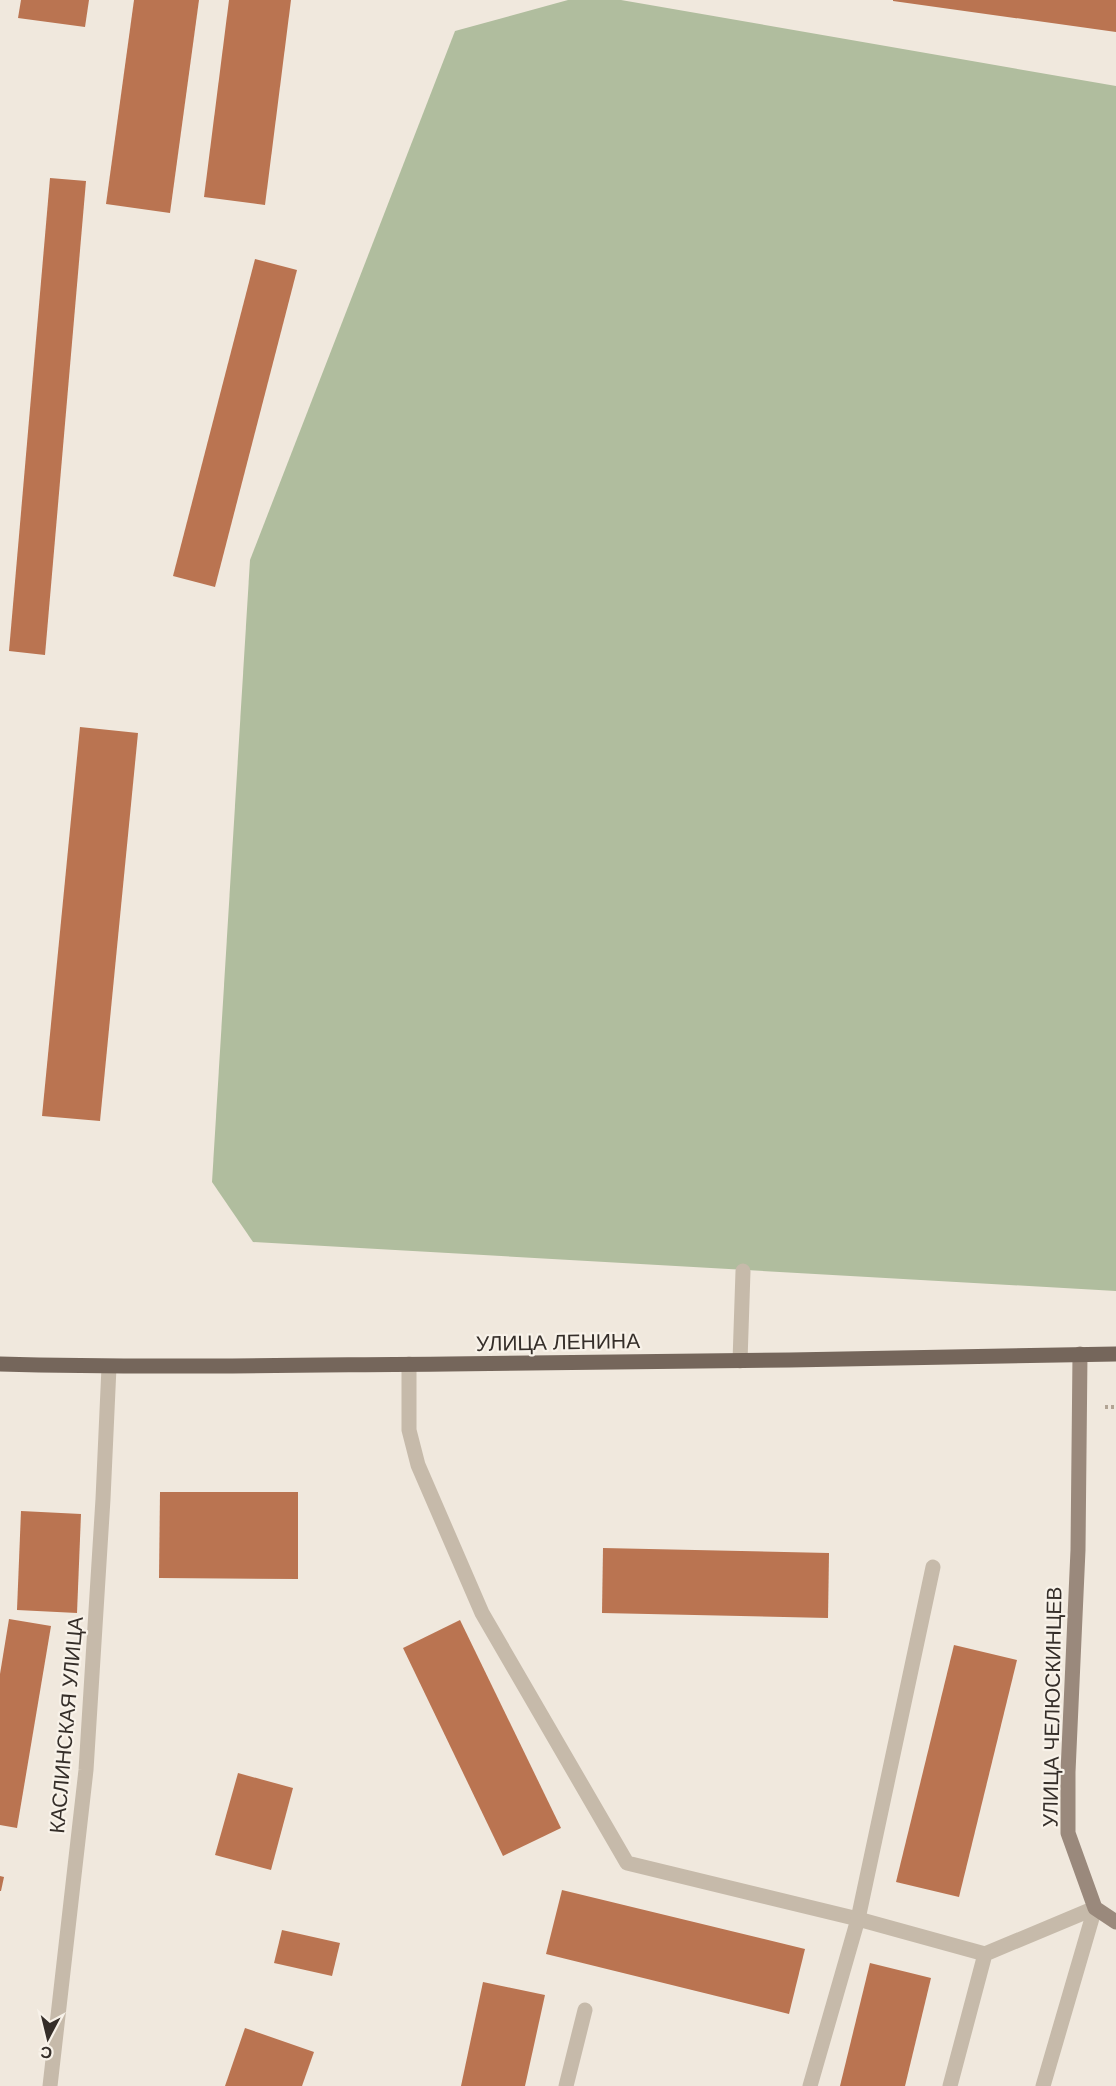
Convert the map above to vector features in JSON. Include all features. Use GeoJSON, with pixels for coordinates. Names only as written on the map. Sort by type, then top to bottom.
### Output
{"type":"FeatureCollection","features":[{"type":"Feature","properties":{"kind":"main road","name":"УЛИЦА ЧЕЛЮСКИНЦЕВ"},"geometry":{"type":"LineString","coordinates":[[1080,1354],[1077,1550],[1068,1772],[1068,1833],[1095,1908]]}},
{"type":"Feature","properties":{"kind":"main road","name":"УЛИЦА ЛЕНИНА"},"geometry":{"type":"LineString","coordinates":[[0,1364],[109,1367],[740,1361],[1116,1354]]}},
{"type":"Feature","properties":{"kind":"main road"},"geometry":{"type":"LineString","coordinates":[[1095,1908],[1116,1922]]}},
{"type":"Feature","properties":{"kind":"street"},"geometry":{"type":"LineString","coordinates":[[740,1361],[743,1270]]}},
{"type":"Feature","properties":{"kind":"street"},"geometry":{"type":"LineString","coordinates":[[409,1364],[409,1430],[418,1465],[482,1613],[627,1863],[858,1919],[985,1954],[1095,1908]]}},
{"type":"Feature","properties":{"kind":"street","name":"КАСЛИНСКАЯ УЛИЦА"},"geometry":{"type":"LineString","coordinates":[[50,2086],[86,1770],[109,1367]]}},
{"type":"Feature","properties":{"kind":"street"},"geometry":{"type":"LineString","coordinates":[[810,2086],[858,1919],[933,1567]]}},
{"type":"Feature","properties":{"kind":"street"},"geometry":{"type":"LineString","coordinates":[[1043,2086],[1095,1908]]}},
{"type":"Feature","properties":{"kind":"street"},"geometry":{"type":"LineString","coordinates":[[950,2086],[985,1954]]}},
{"type":"Feature","properties":{"kind":"street"},"geometry":{"type":"LineString","coordinates":[[566,2086],[585,2010]]}},
{"type":"Feature","properties":{"kind":"green space"},"geometry":{"type":"Polygon","coordinates":[[[568,0],[621,0],[1116,86],[1116,1291],[253,1242],[212,1182],[250,560],[455,31],[568,0]]]}},
{"type":"Feature","properties":{"kind":"building"},"geometry":{"type":"Polygon","coordinates":[[[21,0],[89,0],[85,27],[18,18],[21,0]]]}},
{"type":"Feature","properties":{"kind":"building"},"geometry":{"type":"Polygon","coordinates":[[[134,0],[199,0],[170,213],[106,204],[134,0]]]}},
{"type":"Feature","properties":{"kind":"building"},"geometry":{"type":"Polygon","coordinates":[[[229,0],[291,0],[265,205],[204,197],[229,0]]]}},
{"type":"Feature","properties":{"kind":"building"},"geometry":{"type":"Polygon","coordinates":[[[1116,0],[1116,32],[893,1],[1116,0]]]}},
{"type":"Feature","properties":{"kind":"building"},"geometry":{"type":"Polygon","coordinates":[[[50,178],[86,181],[45,655],[9,651],[50,178]]]}},
{"type":"Feature","properties":{"kind":"building"},"geometry":{"type":"Polygon","coordinates":[[[255,259],[297,270],[215,587],[173,576],[255,259]]]}},
{"type":"Feature","properties":{"kind":"building"},"geometry":{"type":"Polygon","coordinates":[[[80,727],[138,733],[100,1121],[42,1116],[80,727]]]}},
{"type":"Feature","properties":{"kind":"building"},"geometry":{"type":"Polygon","coordinates":[[[160,1492],[298,1492],[298,1579],[159,1578],[160,1492]]]}},
{"type":"Feature","properties":{"kind":"building"},"geometry":{"type":"Polygon","coordinates":[[[21,1511],[81,1514],[77,1613],[17,1610],[21,1511]]]}},
{"type":"Feature","properties":{"kind":"building"},"geometry":{"type":"Polygon","coordinates":[[[603,1548],[829,1553],[828,1618],[602,1613],[603,1548]]]}},
{"type":"Feature","properties":{"kind":"building"},"geometry":{"type":"Polygon","coordinates":[[[9,1619],[51,1626],[17,1828],[0,1825],[0,1674],[9,1619]]]}},
{"type":"Feature","properties":{"kind":"building"},"geometry":{"type":"Polygon","coordinates":[[[460,1620],[561,1828],[503,1856],[403,1648],[460,1620]]]}},
{"type":"Feature","properties":{"kind":"building"},"geometry":{"type":"Polygon","coordinates":[[[954,1645],[1017,1660],[959,1897],[896,1882],[954,1645]]]}},
{"type":"Feature","properties":{"kind":"building"},"geometry":{"type":"Polygon","coordinates":[[[238,1773],[293,1788],[271,1870],[215,1855],[238,1773]]]}},
{"type":"Feature","properties":{"kind":"building"},"geometry":{"type":"Polygon","coordinates":[[[0,1876],[4,1877],[1,1891],[0,1891],[0,1876]]]}},
{"type":"Feature","properties":{"kind":"building"},"geometry":{"type":"Polygon","coordinates":[[[562,1890],[805,1949],[789,2014],[546,1954],[562,1890]]]}},
{"type":"Feature","properties":{"kind":"building"},"geometry":{"type":"Polygon","coordinates":[[[282,1930],[340,1943],[332,1976],[274,1963],[282,1930]]]}},
{"type":"Feature","properties":{"kind":"building"},"geometry":{"type":"Polygon","coordinates":[[[870,1963],[931,1978],[905,2086],[840,2086],[870,1963]]]}},
{"type":"Feature","properties":{"kind":"building"},"geometry":{"type":"Polygon","coordinates":[[[483,1982],[545,1995],[525,2086],[461,2086],[483,1982]]]}},
{"type":"Feature","properties":{"kind":"building"},"geometry":{"type":"Polygon","coordinates":[[[245,2028],[314,2052],[302,2086],[225,2086],[245,2028]]]}}]}
